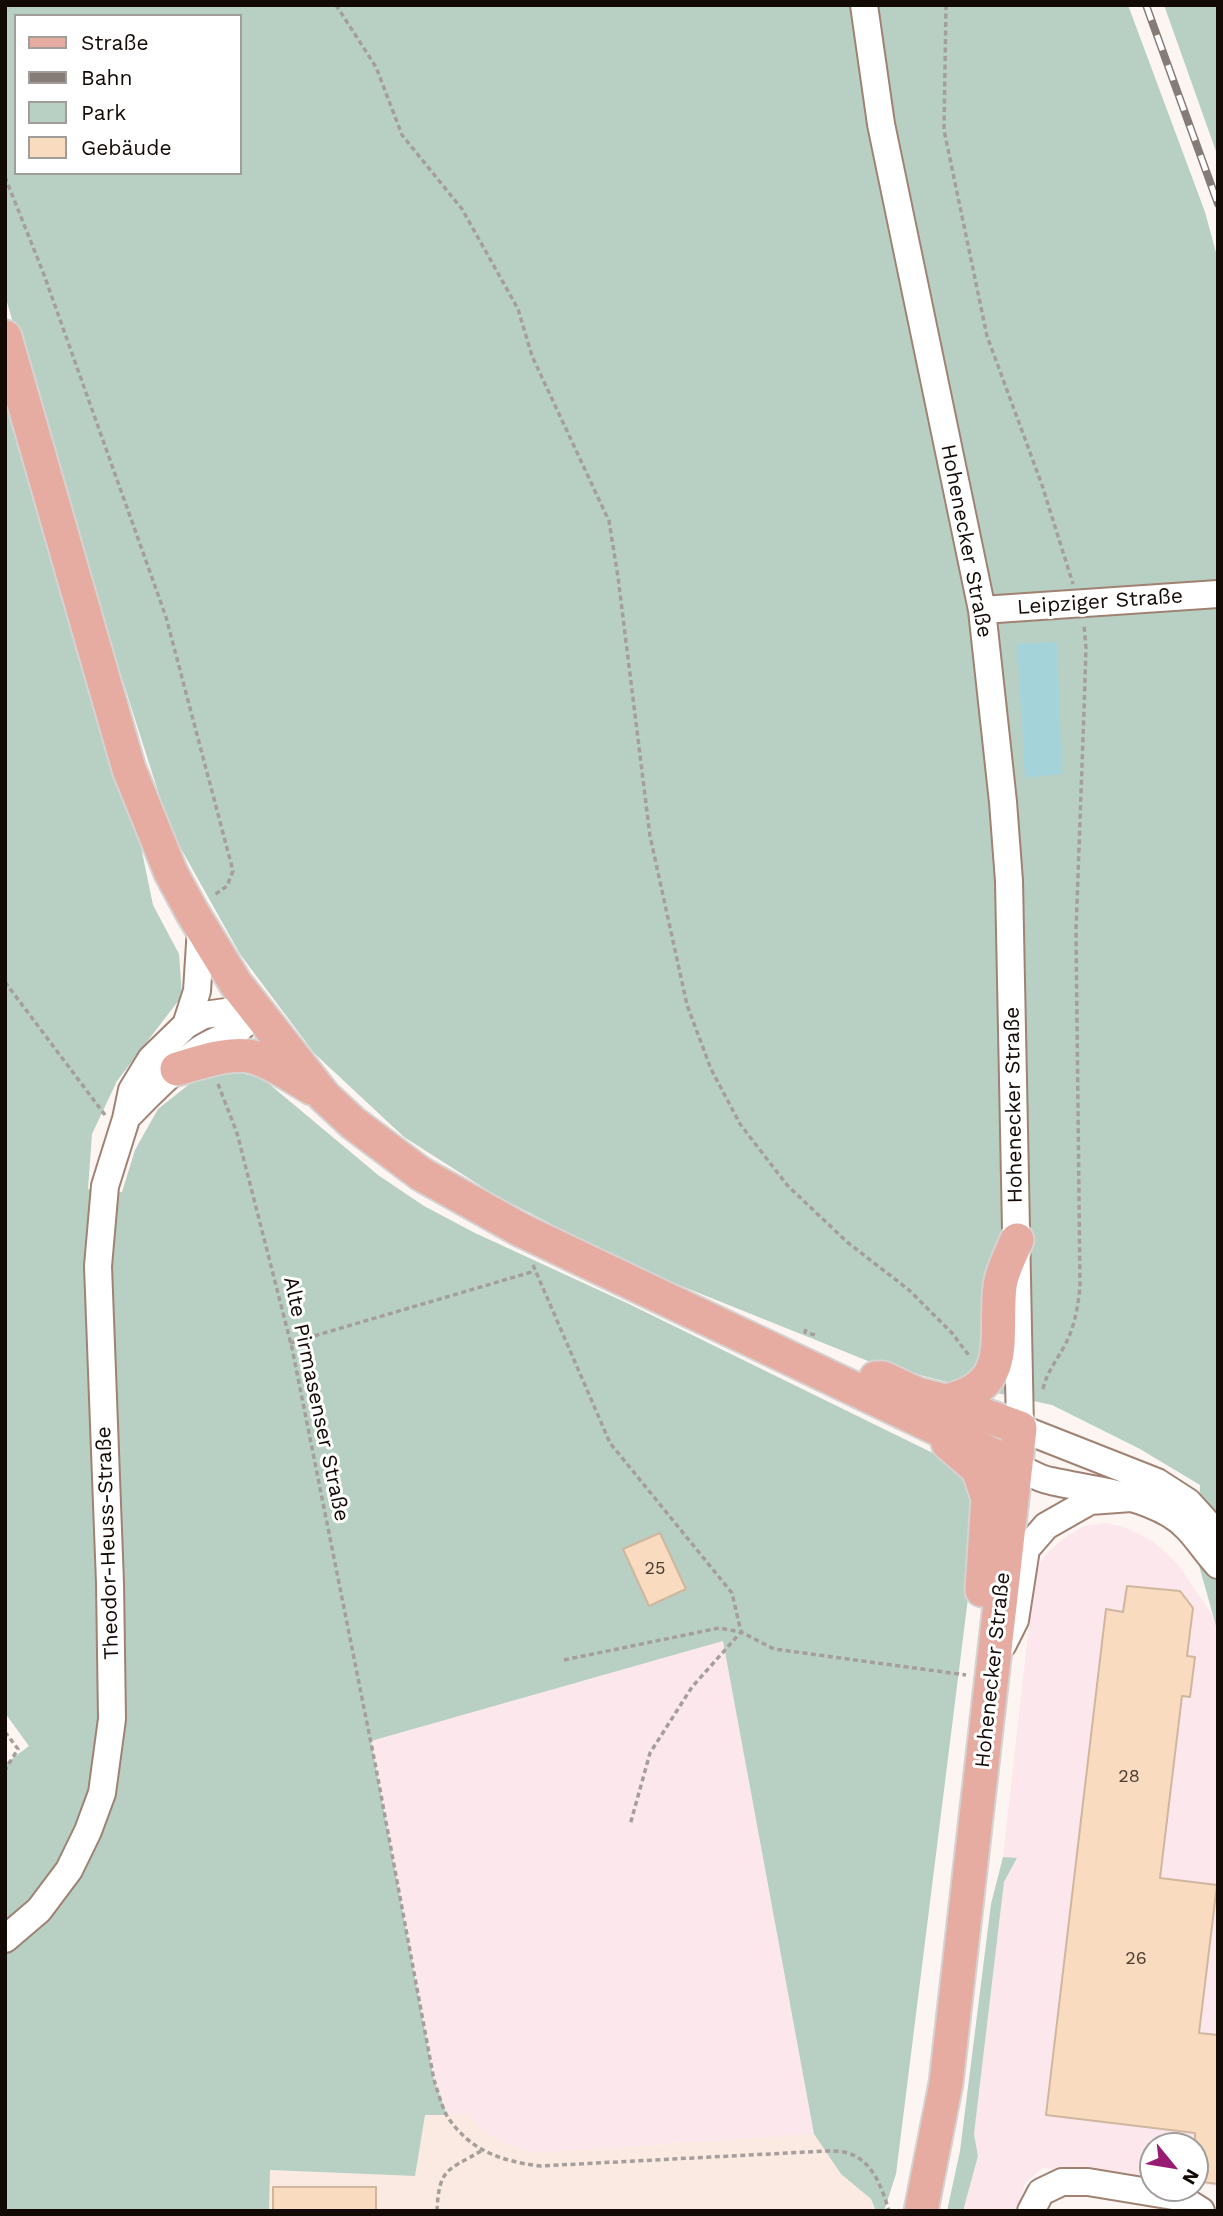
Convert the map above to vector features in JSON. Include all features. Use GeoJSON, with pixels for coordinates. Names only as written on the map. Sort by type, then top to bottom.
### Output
{"type":"FeatureCollection","features":[{"type":"Feature","properties":{"kind":"main road"},"geometry":{"type":"LineString","coordinates":[[5,337],[129,769],[171,873],[236,984],[324,1096],[353,1123],[421,1174],[475,1206],[839,1381],[883,1378],[917,1394],[936,1412],[1016,1466]]}},
{"type":"Feature","properties":{"kind":"main road"},"geometry":{"type":"LineString","coordinates":[[177,1069],[240,1055],[253,1057],[324,1096]]}},
{"type":"Feature","properties":{"kind":"main road"},"geometry":{"type":"LineString","coordinates":[[936,1412],[978,1389],[994,1369],[999,1342],[1000,1284],[1017,1240]]}},
{"type":"Feature","properties":{"kind":"main road"},"geometry":{"type":"LineString","coordinates":[[936,1412],[1020,1428]]}},
{"type":"Feature","properties":{"kind":"main road"},"geometry":{"type":"LineString","coordinates":[[936,1412],[978,1469],[988,1498],[981,1583],[994,1670]]}},
{"type":"Feature","properties":{"kind":"main road","name":"Hohenecker Straße"},"geometry":{"type":"LineString","coordinates":[[921,2211],[946,2082],[1020,1428]]}},
{"type":"Feature","properties":{"kind":"street","name":"Hohenecker Straße"},"geometry":{"type":"LineString","coordinates":[[864,5],[881,124],[982,610],[1009,881],[1020,1428]]}},
{"type":"Feature","properties":{"kind":"street","name":"Leipziger Straße"},"geometry":{"type":"LineString","coordinates":[[982,610],[1218,594]]}},
{"type":"Feature","properties":{"kind":"street"},"geometry":{"type":"LineString","coordinates":[[186,1025],[197,991],[197,920]]}},
{"type":"Feature","properties":{"kind":"street","name":"Theodor-Heuss-Straße"},"geometry":{"type":"LineString","coordinates":[[5,1938],[39,1910],[69,1870],[88,1831],[102,1793],[112,1719],[110,1583],[98,1266],[105,1186],[117,1119],[150,1059],[186,1025],[204,1015],[255,1008]]}},
{"type":"Feature","properties":{"kind":"street","name":"Theodor-Heuss-Straße"},"geometry":{"type":"LineString","coordinates":[[117,1119],[198,1050],[233,1034],[248,1021],[255,1008]]}},
{"type":"Feature","properties":{"kind":"street"},"geometry":{"type":"LineString","coordinates":[[1020,1428],[1157,1482],[1188,1502],[1208,1524],[1218,1544]]}},
{"type":"Feature","properties":{"kind":"street"},"geometry":{"type":"LineString","coordinates":[[1016,1466],[1048,1481],[1131,1498],[1170,1514],[1191,1530],[1205,1552],[1218,1565]]}},
{"type":"Feature","properties":{"kind":"street"},"geometry":{"type":"LineString","coordinates":[[994,1670],[1015,1620],[1026,1549],[1046,1526],[1090,1501],[1131,1498]]}},
{"type":"Feature","properties":{"kind":"street"},"geometry":{"type":"LineString","coordinates":[[1031,2211],[1041,2192],[1062,2182],[1088,2182],[1179,2197],[1201,2211]]}},
{"type":"Feature","properties":{"kind":"path"},"geometry":{"type":"LineString","coordinates":[[336,5],[376,67],[402,135],[462,209],[518,309],[532,356],[609,521],[650,836],[687,1005],[711,1069],[740,1125],[787,1185],[846,1242],[909,1290],[952,1333],[974,1363]]}},
{"type":"Feature","properties":{"kind":"path"},"geometry":{"type":"LineString","coordinates":[[946,5],[944,130],[987,336],[1042,485],[1071,579],[1082,603],[1086,648],[1076,931],[1080,1287],[1076,1315],[1066,1343],[1045,1379],[1042,1398]]}},
{"type":"Feature","properties":{"kind":"path"},"geometry":{"type":"LineString","coordinates":[[5,177],[43,272],[166,617],[233,871],[227,886],[197,920]]}},
{"type":"Feature","properties":{"kind":"path"},"geometry":{"type":"LineString","coordinates":[[5,982],[117,1119]]}},
{"type":"Feature","properties":{"kind":"path","name":"Alte Pirmasenser Straße"},"geometry":{"type":"LineString","coordinates":[[217,1082],[237,1133],[290,1343],[371,1741],[434,2080],[447,2115],[462,2134],[482,2151]]}},
{"type":"Feature","properties":{"kind":"path"},"geometry":{"type":"LineString","coordinates":[[532,1262],[610,1443],[732,1593],[741,1632]]}},
{"type":"Feature","properties":{"kind":"path"},"geometry":{"type":"LineString","coordinates":[[290,1343],[536,1271]]}},
{"type":"Feature","properties":{"kind":"path"},"geometry":{"type":"LineString","coordinates":[[806,1329],[804,1332],[818,1336]]}},
{"type":"Feature","properties":{"kind":"path"},"geometry":{"type":"LineString","coordinates":[[564,1660],[719,1628],[741,1632],[774,1649],[994,1670]]}},
{"type":"Feature","properties":{"kind":"path"},"geometry":{"type":"LineString","coordinates":[[630,1825],[650,1753],[692,1687],[741,1632]]}},
{"type":"Feature","properties":{"kind":"path"},"geometry":{"type":"LineString","coordinates":[[5,1732],[18,1749],[5,1770]]}},
{"type":"Feature","properties":{"kind":"path"},"geometry":{"type":"LineString","coordinates":[[437,2211],[438,2186],[446,2172],[482,2151],[508,2162],[540,2166],[826,2151],[849,2153],[869,2167],[882,2186],[889,2211]]}},
{"type":"Feature","properties":{"kind":"shaded area"},"geometry":{"type":"Polygon","coordinates":[[[1107,1523],[1124,1527],[1153,1541],[1177,1563],[1215,1619],[1218,1633],[1218,2186],[1209,2185],[1209,2132],[1139,2132],[1139,2178],[1043,2168],[1025,2183],[1017,2211],[963,2211],[978,2157],[974,2134],[1004,1882],[1017,1859],[1003,1857],[1034,1581],[1040,1563],[1048,1552],[1084,1526],[1107,1523]]]}},
{"type":"Feature","properties":{"kind":"shaded area"},"geometry":{"type":"Polygon","coordinates":[[[723,1641],[814,2134],[537,2153],[509,2146],[485,2133],[466,2114],[447,2115],[434,2080],[371,1741],[723,1641]]]}},
{"type":"Feature","properties":{"kind":"shaded area"},"geometry":{"type":"Polygon","coordinates":[[[466,2114],[485,2133],[509,2146],[537,2153],[814,2134],[841,2174],[871,2199],[876,2211],[269,2211],[269,2170],[414,2176],[425,2115],[466,2114]]]}},
{"type":"Feature","properties":{"kind":"green space"},"geometry":{"type":"Polygon","coordinates":[[[5,5],[1128,5],[1205,212],[1218,260],[1218,1633],[1198,1562],[1200,1485],[1140,1449],[1052,1405],[873,1363],[634,1267],[495,1195],[404,1137],[314,1053],[240,954],[170,829],[49,449],[5,295],[5,5]]]}},
{"type":"Feature","properties":{"kind":"green space"},"geometry":{"type":"Polygon","coordinates":[[[1164,5],[1218,5],[1218,157],[1164,5]]]}},
{"type":"Feature","properties":{"kind":"green space"},"geometry":{"type":"Polygon","coordinates":[[[5,396],[112,763],[140,842],[153,905],[179,954],[182,996],[117,1081],[92,1134],[88,1189],[122,1192],[135,1150],[158,1109],[197,1078],[228,1070],[262,1078],[378,1175],[424,1206],[945,1459],[967,1478],[977,1526],[896,2174],[884,2211],[876,2211],[871,2199],[841,2174],[814,2134],[723,1641],[371,1741],[434,2080],[447,2115],[425,2115],[415,2176],[270,2170],[269,2211],[5,2211],[5,1764],[29,1746],[5,1713],[5,396]]]}},
{"type":"Feature","properties":{"kind":"green space"},"geometry":{"type":"Polygon","coordinates":[[[1003,1857],[1017,1858],[1004,1882],[974,2134],[978,2156],[963,2211],[947,2211],[960,2151],[991,1904],[1003,1857]]]}},
{"type":"Feature","properties":{"kind":"water"},"geometry":{"type":"Polygon","coordinates":[[[1057,642],[1062,774],[1025,778],[1017,644],[1057,642]]]}},
{"type":"Feature","properties":{"kind":"building"},"geometry":{"type":"Polygon","coordinates":[[[660,1533],[686,1589],[649,1606],[623,1549],[660,1533]]]}},
{"type":"Feature","properties":{"kind":"building"},"geometry":{"type":"Polygon","coordinates":[[[1127,1586],[1180,1591],[1193,1608],[1187,1656],[1195,1657],[1190,1697],[1182,1696],[1160,1878],[1217,1885],[1199,2033],[1218,2035],[1218,2184],[1209,2183],[1209,2132],[1187,2132],[1046,2115],[1106,1609],[1123,1612],[1127,1586]]]}},
{"type":"Feature","properties":{"kind":"building"},"geometry":{"type":"Polygon","coordinates":[[[273,2187],[376,2187],[376,2211],[273,2211],[273,2187]]]}},
{"type":"Feature","properties":{"kind":"railway"},"geometry":{"type":"LineString","coordinates":[[1146,5],[1218,204]]}}]}
